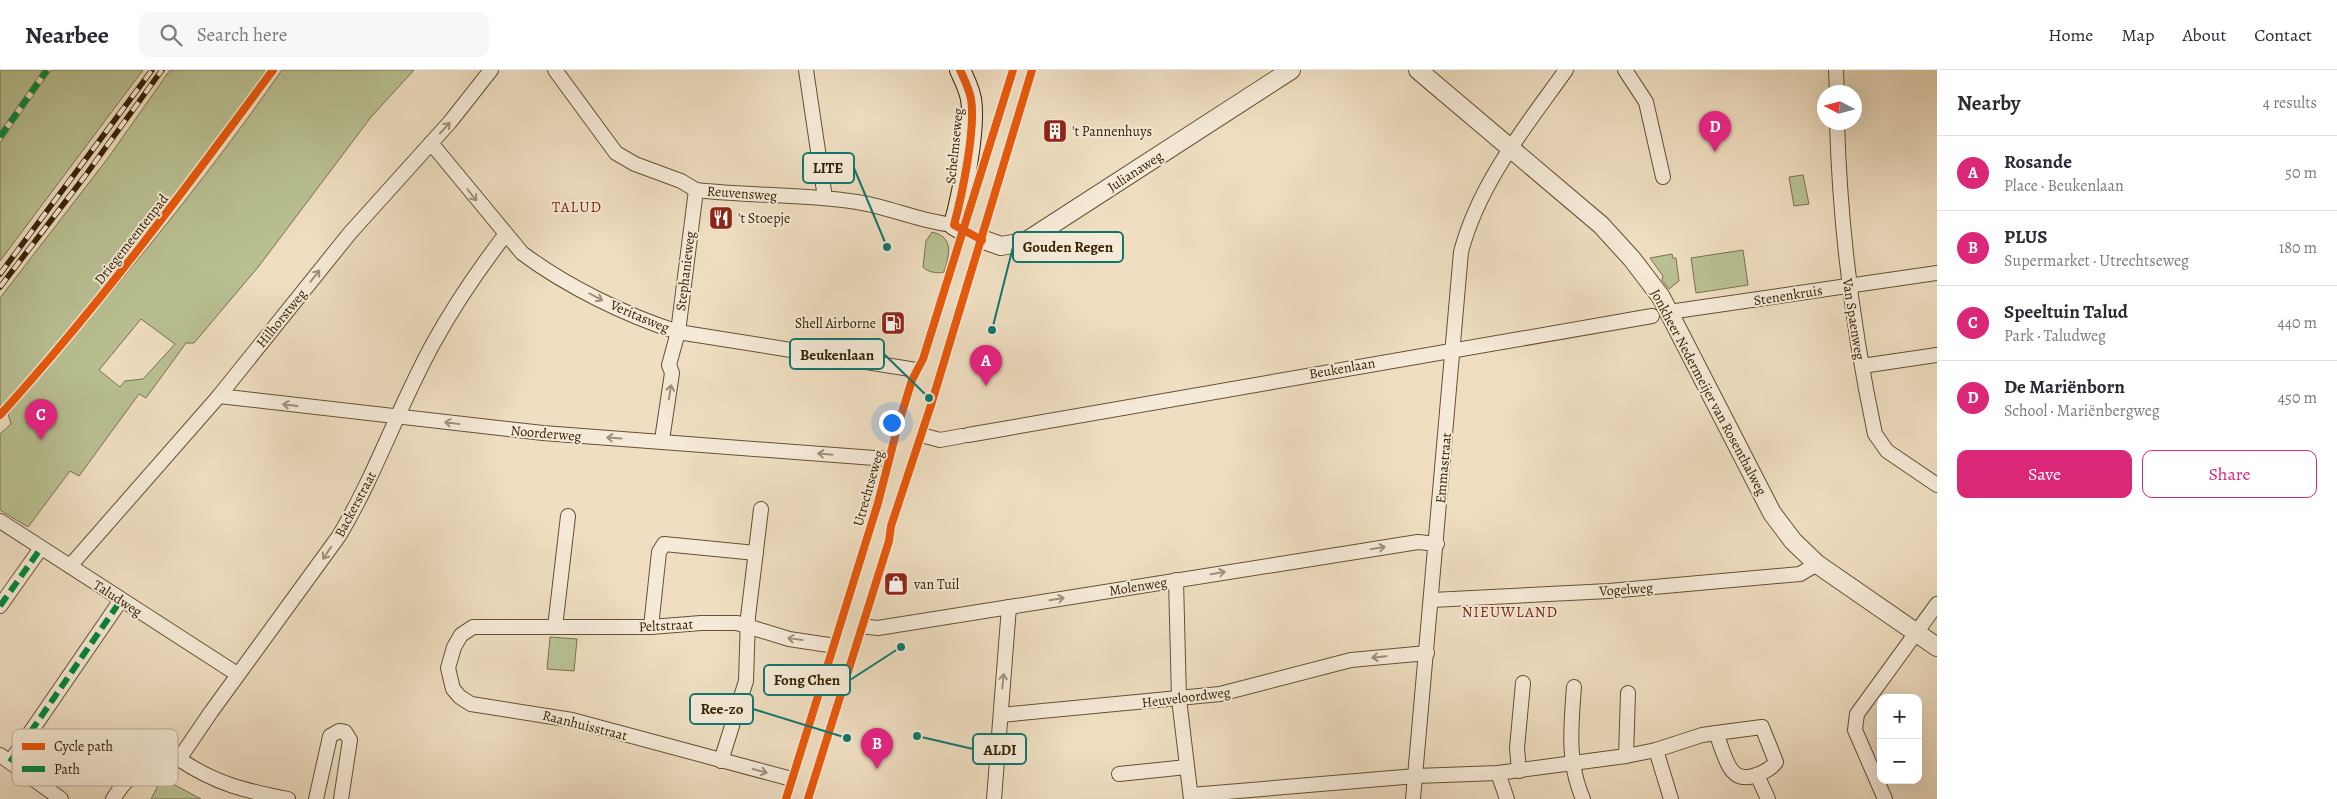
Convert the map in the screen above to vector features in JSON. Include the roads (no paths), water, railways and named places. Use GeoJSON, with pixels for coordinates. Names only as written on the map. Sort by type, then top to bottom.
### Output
{"type":"FeatureCollection","features":[{"type":"Feature","properties":{"kind":"main road","name":"Schelmseweg"},"geometry":{"type":"LineString","coordinates":[[960,70],[969,89],[972,116],[961,199],[963,231]]}},
{"type":"Feature","properties":{"kind":"main road","name":"Utrechtseweg"},"geometry":{"type":"LineString","coordinates":[[797,790],[929,372],[963,231],[1022,70]]}},
{"type":"Feature","properties":{"kind":"street","name":"Hilhorstweg"},"geometry":{"type":"LineString","coordinates":[[70,566],[219,396],[350,233],[479,88],[491,70]]}},
{"type":"Feature","properties":{"kind":"street","name":"Reuvensweg"},"geometry":{"type":"LineString","coordinates":[[554,70],[616,153],[635,164],[681,181],[696,190],[824,198],[883,206],[963,231]]}},
{"type":"Feature","properties":{"kind":"street"},"geometry":{"type":"LineString","coordinates":[[806,70],[824,198]]}},
{"type":"Feature","properties":{"kind":"street","name":"Julianaweg"},"geometry":{"type":"LineString","coordinates":[[963,231],[1001,246],[1025,242],[1290,70]]}},
{"type":"Feature","properties":{"kind":"street","name":"Jonkheer Nedermeijer van Rosenthalweg"},"geometry":{"type":"LineString","coordinates":[[1418,70],[1601,225],[1651,282],[1669,312],[1772,513],[1793,541],[1817,564],[1937,647]]}},
{"type":"Feature","properties":{"kind":"street","name":"Emmastraat"},"geometry":{"type":"LineString","coordinates":[[1413,799],[1428,653],[1461,252],[1476,207],[1510,148],[1566,70]]}},
{"type":"Feature","properties":{"kind":"street"},"geometry":{"type":"LineString","coordinates":[[1625,70],[1646,102],[1663,177]]}},
{"type":"Feature","properties":{"kind":"street"},"geometry":{"type":"LineString","coordinates":[[1836,70],[1837,85]]}},
{"type":"Feature","properties":{"kind":"street","name":"Van Spaenweg"},"geometry":{"type":"LineString","coordinates":[[1837,130],[1842,222],[1848,286],[1875,434],[1887,451],[1937,485]]}},
{"type":"Feature","properties":{"kind":"street","name":"Veritasweg"},"geometry":{"type":"LineString","coordinates":[[431,143],[505,235],[522,253],[537,264],[617,308],[678,332],[918,368],[929,372]]}},
{"type":"Feature","properties":{"kind":"street","name":"Stephanieweg"},"geometry":{"type":"LineString","coordinates":[[662,440],[672,373],[669,365],[678,332],[696,190]]}},
{"type":"Feature","properties":{"kind":"street","name":"Backerstraat"},"geometry":{"type":"LineString","coordinates":[[179,759],[237,674],[339,536],[357,506],[433,343],[466,286],[505,235]]}},
{"type":"Feature","properties":{"kind":"street","name":"Stenenkruis"},"geometry":{"type":"LineString","coordinates":[[1669,312],[1937,273]]}},
{"type":"Feature","properties":{"kind":"street","name":"Beukenlaan"},"geometry":{"type":"LineString","coordinates":[[910,432],[940,440],[1453,349],[1652,316]]}},
{"type":"Feature","properties":{"kind":"street"},"geometry":{"type":"LineString","coordinates":[[1862,366],[1937,355]]}},
{"type":"Feature","properties":{"kind":"street","name":"Noorderweg"},"geometry":{"type":"LineString","coordinates":[[219,396],[543,433],[662,440],[901,460]]}},
{"type":"Feature","properties":{"kind":"street"},"geometry":{"type":"LineString","coordinates":[[721,761],[746,681],[748,626],[760,509]]}},
{"type":"Feature","properties":{"kind":"street"},"geometry":{"type":"LineString","coordinates":[[555,627],[568,516]]}},
{"type":"Feature","properties":{"kind":"street","name":"Taludweg"},"geometry":{"type":"LineString","coordinates":[[0,521],[237,674]]}},
{"type":"Feature","properties":{"kind":"street","name":"Molenweg"},"geometry":{"type":"LineString","coordinates":[[849,625],[878,628],[1418,542],[1437,544]]}},
{"type":"Feature","properties":{"kind":"street"},"geometry":{"type":"LineString","coordinates":[[651,627],[659,552],[664,544],[756,553]]}},
{"type":"Feature","properties":{"kind":"street"},"geometry":{"type":"LineString","coordinates":[[0,606],[41,548]]}},
{"type":"Feature","properties":{"kind":"street","name":"Vogelweg"},"geometry":{"type":"LineString","coordinates":[[1432,600],[1609,591],[1800,574],[1817,564]]}},
{"type":"Feature","properties":{"kind":"street"},"geometry":{"type":"LineString","coordinates":[[1176,580],[1180,699],[1191,797],[1416,776],[1519,771],[1626,756],[1656,750],[1702,735],[1716,733],[1762,728],[1776,762],[1771,768],[1757,775],[1745,779],[1738,778],[1732,772],[1716,733]]}},
{"type":"Feature","properties":{"kind":"street"},"geometry":{"type":"LineString","coordinates":[[27,729],[121,600]]}},
{"type":"Feature","properties":{"kind":"street"},"geometry":{"type":"LineString","coordinates":[[1885,799],[1855,730],[1857,714],[1937,604]]}},
{"type":"Feature","properties":{"kind":"street"},"geometry":{"type":"LineString","coordinates":[[994,799],[1009,607]]}},
{"type":"Feature","properties":{"kind":"street","name":"Peltstraat"},"geometry":{"type":"LineString","coordinates":[[453,689],[450,679],[450,658],[461,636],[473,627],[651,627],[702,623],[748,626],[789,639],[842,647]]}},
{"type":"Feature","properties":{"kind":"street","name":"Heuveloordweg"},"geometry":{"type":"LineString","coordinates":[[1001,715],[1220,694],[1351,660],[1428,653]]}},
{"type":"Feature","properties":{"kind":"street"},"geometry":{"type":"LineString","coordinates":[[1519,771],[1517,748],[1522,683]]}},
{"type":"Feature","properties":{"kind":"street"},"geometry":{"type":"LineString","coordinates":[[1574,687],[1570,740],[1576,782],[1583,799]]}},
{"type":"Feature","properties":{"kind":"street","name":"Raanhuisstraat"},"geometry":{"type":"LineString","coordinates":[[453,689],[460,697],[471,704],[572,720],[721,761],[797,790]]}},
{"type":"Feature","properties":{"kind":"street"},"geometry":{"type":"LineString","coordinates":[[1626,756],[1628,693]]}},
{"type":"Feature","properties":{"kind":"street"},"geometry":{"type":"LineString","coordinates":[[316,799],[328,741],[330,736],[339,731],[345,732],[350,740],[340,799]]}},
{"type":"Feature","properties":{"kind":"street"},"geometry":{"type":"LineString","coordinates":[[1656,750],[1672,799]]}},
{"type":"Feature","properties":{"kind":"street"},"geometry":{"type":"LineString","coordinates":[[179,759],[222,784],[240,790],[288,799]]}},
{"type":"Feature","properties":{"kind":"street"},"geometry":{"type":"LineString","coordinates":[[1119,774],[1187,767]]}},
{"type":"Feature","properties":{"kind":"street"},"geometry":{"type":"LineString","coordinates":[[1498,773],[1507,799]]}},
{"type":"Feature","properties":{"kind":"street"},"geometry":{"type":"LineString","coordinates":[[1757,775],[1768,799]]}},
{"type":"Feature","properties":{"kind":"street"},"geometry":{"type":"LineString","coordinates":[[43,786],[61,799]]}},
{"type":"Feature","properties":{"kind":"street"},"geometry":{"type":"LineString","coordinates":[[113,799],[121,786]]}},
{"type":"Feature","properties":{"kind":"railway"},"geometry":{"type":"LineString","coordinates":[[0,274],[152,70]]}},
{"type":"Feature","properties":{"kind":"railway"},"geometry":{"type":"LineString","coordinates":[[0,287],[85,176],[162,70]]}},
{"type":"Feature","properties":{"kind":"place","name":"'t Pannenhuys"},"geometry":{"type":"Point","coordinates":[1055,131]}},
{"type":"Feature","properties":{"kind":"place","name":"De Mariënborn"},"geometry":{"type":"Point","coordinates":[1715,152]}},
{"type":"Feature","properties":{"kind":"place","name":"'t Stoepje"},"geometry":{"type":"Point","coordinates":[721,218]}},
{"type":"Feature","properties":{"kind":"place","name":"LITE"},"geometry":{"type":"Point","coordinates":[887,247]}},
{"type":"Feature","properties":{"kind":"place","name":"Shell Airborne"},"geometry":{"type":"Point","coordinates":[893,323]}},
{"type":"Feature","properties":{"kind":"place","name":"Gouden Regen"},"geometry":{"type":"Point","coordinates":[992,330]}},
{"type":"Feature","properties":{"kind":"place","name":"Rosande"},"geometry":{"type":"Point","coordinates":[986,386]}},
{"type":"Feature","properties":{"kind":"place","name":"Beukenlaan"},"geometry":{"type":"Point","coordinates":[929,398]}},
{"type":"Feature","properties":{"kind":"place","name":"Speeltuin Talud"},"geometry":{"type":"Point","coordinates":[41,440]}},
{"type":"Feature","properties":{"kind":"place","name":"van Tuil"},"geometry":{"type":"Point","coordinates":[896,584]}},
{"type":"Feature","properties":{"kind":"place","name":"Fong Chen"},"geometry":{"type":"Point","coordinates":[901,647]}},
{"type":"Feature","properties":{"kind":"place","name":"ALDI"},"geometry":{"type":"Point","coordinates":[917,736]}},
{"type":"Feature","properties":{"kind":"place","name":"Ree-zo"},"geometry":{"type":"Point","coordinates":[847,738]}},
{"type":"Feature","properties":{"kind":"place","name":"PLUS"},"geometry":{"type":"Point","coordinates":[877,769]}},
{"type":"Feature","properties":{"kind":"district","name":"TALUD"},"geometry":{"type":"Point","coordinates":[577,207]}},
{"type":"Feature","properties":{"kind":"district","name":"NIEUWLAND"},"geometry":{"type":"Point","coordinates":[1510,612]}}]}
